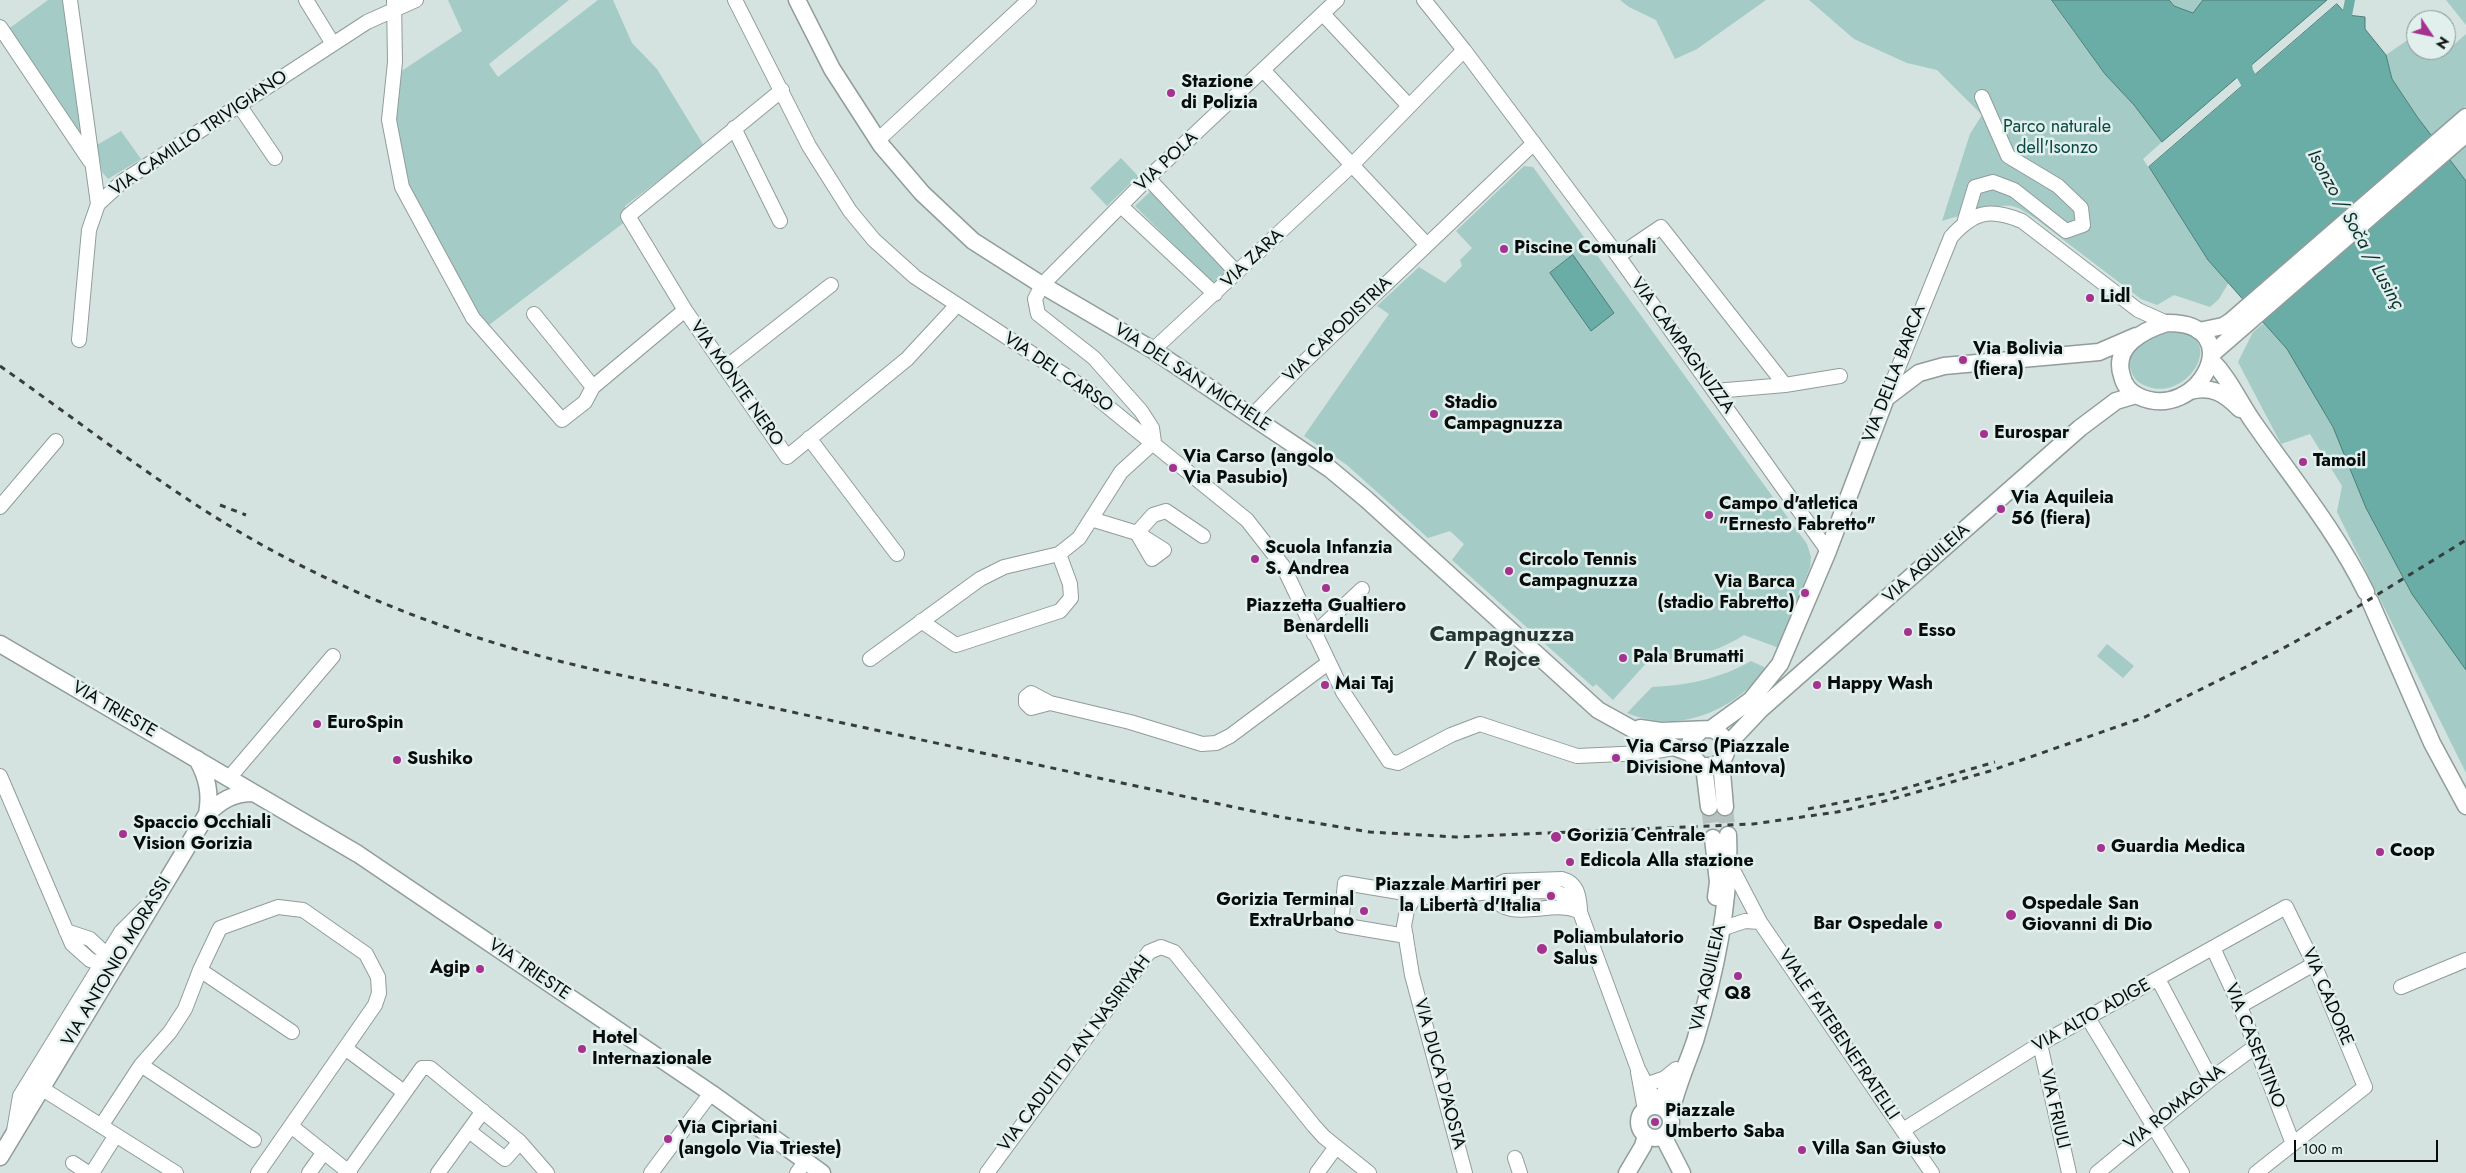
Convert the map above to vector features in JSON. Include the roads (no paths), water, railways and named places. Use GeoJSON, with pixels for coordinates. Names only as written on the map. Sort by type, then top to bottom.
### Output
{"type":"FeatureCollection","features":[{"type":"Feature","properties":{"kind":"main road","name":"VIA DEL SAN MICHELE"},"geometry":{"type":"LineString","coordinates":[[797,0],[832,69],[878,140],[922,193],[973,241],[1042,285],[1153,350],[1330,470],[1366,498],[1598,710],[1628,727],[1674,748],[1690,753]]}},
{"type":"Feature","properties":{"kind":"main road"},"geometry":{"type":"LineString","coordinates":[[2190,392],[2201,380],[2212,357],[2235,325],[2457,136],[2466,117]]}},
{"type":"Feature","properties":{"kind":"main road"},"geometry":{"type":"LineString","coordinates":[[1886,398],[1919,373],[1944,366],[2099,352],[2136,336],[2145,330],[2167,323],[2178,322],[2199,331],[2210,342],[2212,357],[2228,379],[2252,421],[2321,515],[2349,558],[2432,743],[2466,806]]}},
{"type":"Feature","properties":{"kind":"main road"},"geometry":{"type":"LineString","coordinates":[[2199,331],[2235,325]]}},
{"type":"Feature","properties":{"kind":"main road"},"geometry":{"type":"LineString","coordinates":[[2228,379],[2228,348],[2235,325]]}},
{"type":"Feature","properties":{"kind":"main road"},"geometry":{"type":"LineString","coordinates":[[2136,336],[2128,344],[2121,357],[2120,370],[2124,385],[2136,395],[2147,400],[2162,401],[2208,388],[2227,396],[2252,421]]}},
{"type":"Feature","properties":{"kind":"main road","name":"VIA AQUILEIA"},"geometry":{"type":"LineString","coordinates":[[1724,753],[1761,710],[2080,428],[2116,401],[2136,395]]}},
{"type":"Feature","properties":{"kind":"main road","name":"VIA DELLA BARCA"},"geometry":{"type":"LineString","coordinates":[[1706,730],[1751,700],[1780,664],[1828,551],[1886,398]]}},
{"type":"Feature","properties":{"kind":"main road","name":"VIA TRIESTE"},"geometry":{"type":"LineString","coordinates":[[0,644],[358,854],[711,1093],[801,1167],[822,1173]]}},
{"type":"Feature","properties":{"kind":"main road","name":"VIA DEL SAN MICHELE"},"geometry":{"type":"LineString","coordinates":[[1628,727],[1661,731],[1706,730]]}},
{"type":"Feature","properties":{"kind":"main road"},"geometry":{"type":"LineString","coordinates":[[1704,766],[1717,807],[1724,753],[1722,734],[1706,730],[1691,740],[1690,753],[1696,762],[1704,766],[1714,765],[1724,753]]}},
{"type":"Feature","properties":{"kind":"main road"},"geometry":{"type":"LineString","coordinates":[[197,759],[206,776],[208,809]]}},
{"type":"Feature","properties":{"kind":"main road"},"geometry":{"type":"LineString","coordinates":[[208,809],[228,778]]}},
{"type":"Feature","properties":{"kind":"main road","name":"VIA ANTONIO MORASSI"},"geometry":{"type":"LineString","coordinates":[[0,1157],[208,809],[224,799],[240,793],[254,793]]}},
{"type":"Feature","properties":{"kind":"main road","name":"VIA AQUILEIA"},"geometry":{"type":"LineString","coordinates":[[1658,1111],[1679,1080],[1694,1043],[1701,1017],[1721,929],[1730,868],[1721,836],[1718,882],[1709,957],[1695,1018],[1676,1069]]}},
{"type":"Feature","properties":{"kind":"main road"},"geometry":{"type":"LineString","coordinates":[[1676,1069],[1658,1111],[1639,1123],[1641,1130],[1656,1136],[1682,1173]]}},
{"type":"Feature","properties":{"kind":"main road"},"geometry":{"type":"LineString","coordinates":[[1627,1173],[1643,1146],[1670,1126],[1658,1111]]}},
{"type":"Feature","properties":{"kind":"main road"},"geometry":{"type":"LineString","coordinates":[[1634,1173],[1656,1136]]}},
{"type":"Feature","properties":{"kind":"street"},"geometry":{"type":"LineString","coordinates":[[70,0],[98,204]]}},
{"type":"Feature","properties":{"kind":"street"},"geometry":{"type":"LineString","coordinates":[[306,0],[333,44]]}},
{"type":"Feature","properties":{"kind":"street","name":"VIA CAMILLO TRIVIGIANO"},"geometry":{"type":"LineString","coordinates":[[79,340],[90,230],[98,204],[123,181],[366,22],[393,5],[416,0]]}},
{"type":"Feature","properties":{"kind":"street","name":"VIA DEL CARSO"},"geometry":{"type":"LineString","coordinates":[[734,0],[782,90],[809,146],[850,210],[874,240],[900,264],[957,305],[1086,389],[1154,442],[1247,520],[1283,566],[1343,692],[1392,763],[1398,763],[1451,736],[1480,724],[1577,756],[1644,754],[1674,748]]}},
{"type":"Feature","properties":{"kind":"street"},"geometry":{"type":"LineString","coordinates":[[878,140],[1029,0]]}},
{"type":"Feature","properties":{"kind":"street","name":"VIA POLA"},"geometry":{"type":"LineString","coordinates":[[1042,285],[1148,178],[1264,71],[1337,0]]}},
{"type":"Feature","properties":{"kind":"street","name":"VIA CAMPAGNUZZA"},"geometry":{"type":"LineString","coordinates":[[1424,0],[1464,50],[1618,256],[1828,551]]}},
{"type":"Feature","properties":{"kind":"street","name":"VIA MONTE NERO"},"geometry":{"type":"LineString","coordinates":[[393,5],[395,62],[389,120],[402,187],[473,318],[562,420],[585,402],[593,387],[684,310],[787,457],[907,358],[957,305]]}},
{"type":"Feature","properties":{"kind":"street"},"geometry":{"type":"LineString","coordinates":[[1323,14],[1409,106]]}},
{"type":"Feature","properties":{"kind":"street"},"geometry":{"type":"LineString","coordinates":[[0,27],[91,164]]}},
{"type":"Feature","properties":{"kind":"street","name":"VIA ZARA"},"geometry":{"type":"LineString","coordinates":[[1153,350],[1351,166],[1464,50]]}},
{"type":"Feature","properties":{"kind":"street"},"geometry":{"type":"LineString","coordinates":[[1264,71],[1426,245]]}},
{"type":"Feature","properties":{"kind":"street"},"geometry":{"type":"LineString","coordinates":[[684,310],[628,216],[782,90]]}},
{"type":"Feature","properties":{"kind":"street"},"geometry":{"type":"LineString","coordinates":[[1965,220],[1975,187],[1992,182],[2014,190],[2066,231],[2082,226],[2081,208],[2058,186],[2008,156],[1982,97]]}},
{"type":"Feature","properties":{"kind":"street"},"geometry":{"type":"LineString","coordinates":[[239,105],[275,158]]}},
{"type":"Feature","properties":{"kind":"street"},"geometry":{"type":"LineString","coordinates":[[734,128],[780,221]]}},
{"type":"Feature","properties":{"kind":"street","name":"VIA CAPODISTRIA"},"geometry":{"type":"LineString","coordinates":[[1252,416],[1302,365],[1534,143]]}},
{"type":"Feature","properties":{"kind":"street"},"geometry":{"type":"LineString","coordinates":[[1148,178],[1237,273]]}},
{"type":"Feature","properties":{"kind":"street"},"geometry":{"type":"LineString","coordinates":[[1121,206],[1215,294]]}},
{"type":"Feature","properties":{"kind":"street"},"geometry":{"type":"LineString","coordinates":[[1965,220],[1986,214],[2001,213],[2022,221],[2138,310],[2167,323]]}},
{"type":"Feature","properties":{"kind":"street","name":"VIA DELLA BARCA"},"geometry":{"type":"LineString","coordinates":[[1886,398],[1940,260],[1951,237],[1965,220]]}},
{"type":"Feature","properties":{"kind":"street"},"geometry":{"type":"LineString","coordinates":[[1618,256],[1661,227],[1785,385]]}},
{"type":"Feature","properties":{"kind":"street"},"geometry":{"type":"LineString","coordinates":[[725,368],[831,285]]}},
{"type":"Feature","properties":{"kind":"street"},"geometry":{"type":"LineString","coordinates":[[870,659],[980,579],[996,571],[1060,554],[1079,538],[1122,472],[1154,442],[1152,428],[1141,411],[1094,358],[1038,314],[1034,299],[1042,285]]}},
{"type":"Feature","properties":{"kind":"street"},"geometry":{"type":"LineString","coordinates":[[534,314],[593,387]]}},
{"type":"Feature","properties":{"kind":"street"},"geometry":{"type":"LineString","coordinates":[[1715,391],[1785,385],[1840,376]]}},
{"type":"Feature","properties":{"kind":"street","name":"VIA MONTE NERO"},"geometry":{"type":"LineString","coordinates":[[809,438],[897,554]]}},
{"type":"Feature","properties":{"kind":"street"},"geometry":{"type":"LineString","coordinates":[[0,507],[56,442]]}},
{"type":"Feature","properties":{"kind":"street"},"geometry":{"type":"LineString","coordinates":[[1091,519],[1137,533],[1153,515],[1166,511],[1203,536]]}},
{"type":"Feature","properties":{"kind":"street"},"geometry":{"type":"LineString","coordinates":[[921,621],[956,644],[1060,611],[1071,598],[1070,584],[1060,554]]}},
{"type":"Feature","properties":{"kind":"street"},"geometry":{"type":"LineString","coordinates":[[1313,632],[1362,589]]}},
{"type":"Feature","properties":{"kind":"street"},"geometry":{"type":"LineString","coordinates":[[228,778],[333,656]]}},
{"type":"Feature","properties":{"kind":"street"},"geometry":{"type":"LineString","coordinates":[[1050,703],[1130,722],[1202,744],[1216,743],[1230,736],[1328,663]]}},
{"type":"Feature","properties":{"kind":"street"},"geometry":{"type":"LineString","coordinates":[[0,776],[66,931],[76,950],[90,960],[104,960]]}},
{"type":"Feature","properties":{"kind":"street","name":"VIALE FATEBENEFRATELLI"},"geometry":{"type":"LineString","coordinates":[[1730,868],[1760,922],[1932,1173]]}},
{"type":"Feature","properties":{"kind":"street"},"geometry":{"type":"LineString","coordinates":[[1406,936],[1341,925],[1345,883],[1435,898],[1555,891],[1565,894],[1573,900],[1580,912],[1638,1069],[1658,1111]]}},
{"type":"Feature","properties":{"kind":"street"},"geometry":{"type":"LineString","coordinates":[[13,1134],[20,1096],[121,932],[158,895]]}},
{"type":"Feature","properties":{"kind":"street","name":"VIA DUCA D'AOSTA"},"geometry":{"type":"LineString","coordinates":[[1415,896],[1407,910],[1404,926],[1412,975],[1465,1173]]}},
{"type":"Feature","properties":{"kind":"street"},"geometry":{"type":"LineString","coordinates":[[101,1126],[141,1064],[170,1032],[185,1009],[200,970],[220,928],[278,907],[303,910],[366,954],[378,977],[379,993],[375,1005],[258,1173]]}},
{"type":"Feature","properties":{"kind":"street","name":"VIA ALTO ADIGE"},"geometry":{"type":"LineString","coordinates":[[1903,1130],[2040,1044],[2286,907]]}},
{"type":"Feature","properties":{"kind":"street","name":"VIA CADORE"},"geometry":{"type":"LineString","coordinates":[[2286,907],[2314,964],[2365,1088],[2293,1144]]}},
{"type":"Feature","properties":{"kind":"street"},"geometry":{"type":"LineString","coordinates":[[1721,929],[1745,921],[1760,922]]}},
{"type":"Feature","properties":{"kind":"street","name":"VIA CADUTI DI AN NASIRIYAH"},"geometry":{"type":"LineString","coordinates":[[987,1173],[1149,952],[1161,947],[1174,952],[1314,1126],[1336,1147],[1369,1173]]}},
{"type":"Feature","properties":{"kind":"street","name":"VIA CASENTINO"},"geometry":{"type":"LineString","coordinates":[[2214,948],[2240,1006],[2293,1144]]}},
{"type":"Feature","properties":{"kind":"street"},"geometry":{"type":"LineString","coordinates":[[2401,987],[2466,960]]}},
{"type":"Feature","properties":{"kind":"street"},"geometry":{"type":"LineString","coordinates":[[2240,1006],[2314,964]]}},
{"type":"Feature","properties":{"kind":"street"},"geometry":{"type":"LineString","coordinates":[[200,970],[292,1032]]}},
{"type":"Feature","properties":{"kind":"street"},"geometry":{"type":"LineString","coordinates":[[2158,979],[2211,1079]]}},
{"type":"Feature","properties":{"kind":"street"},"geometry":{"type":"LineString","coordinates":[[2088,1018],[2182,1173]]}},
{"type":"Feature","properties":{"kind":"street","name":"VIA FRIULI"},"geometry":{"type":"LineString","coordinates":[[2040,1044],[2069,1173]]}},
{"type":"Feature","properties":{"kind":"street","name":"VIA ROMAGNA"},"geometry":{"type":"LineString","coordinates":[[2097,1173],[2153,1125],[2256,1046]]}},
{"type":"Feature","properties":{"kind":"street"},"geometry":{"type":"LineString","coordinates":[[346,1048],[404,1092]]}},
{"type":"Feature","properties":{"kind":"street"},"geometry":{"type":"LineString","coordinates":[[141,1064],[254,1140]]}},
{"type":"Feature","properties":{"kind":"street"},"geometry":{"type":"LineString","coordinates":[[291,1126],[349,1172],[422,1068],[430,1068],[520,1142],[546,1173]]}},
{"type":"Feature","properties":{"kind":"street"},"geometry":{"type":"LineString","coordinates":[[1638,1069],[1648,1084],[1658,1111]]}},
{"type":"Feature","properties":{"kind":"street"},"geometry":{"type":"LineString","coordinates":[[1648,1084],[1666,1078],[1676,1069]]}},
{"type":"Feature","properties":{"kind":"street"},"geometry":{"type":"LineString","coordinates":[[41,1088],[170,1171]]}},
{"type":"Feature","properties":{"kind":"street"},"geometry":{"type":"LineString","coordinates":[[651,1173],[659,1165],[711,1093]]}},
{"type":"Feature","properties":{"kind":"street"},"geometry":{"type":"LineString","coordinates":[[438,1173],[483,1110]]}},
{"type":"Feature","properties":{"kind":"street"},"geometry":{"type":"LineString","coordinates":[[469,1131],[505,1159],[520,1142]]}},
{"type":"Feature","properties":{"kind":"street"},"geometry":{"type":"LineString","coordinates":[[92,1173],[116,1135]]}},
{"type":"Feature","properties":{"kind":"street"},"geometry":{"type":"LineString","coordinates":[[2256,1173],[2293,1144]]}},
{"type":"Feature","properties":{"kind":"street"},"geometry":{"type":"LineString","coordinates":[[1317,1173],[1336,1147]]}},
{"type":"Feature","properties":{"kind":"street"},"geometry":{"type":"LineString","coordinates":[[309,1173],[324,1152]]}},
{"type":"Feature","properties":{"kind":"street"},"geometry":{"type":"LineString","coordinates":[[1515,1158],[1520,1173]]}},
{"type":"Feature","properties":{"kind":"street"},"geometry":{"type":"LineString","coordinates":[[73,1163],[88,1173]]}},
{"type":"Feature","properties":{"kind":"water"},"geometry":{"type":"Polygon","coordinates":[[[2052,0],[2169,0],[2174,6],[2193,13],[2203,0],[2327,0],[2162,142],[2134,105],[2105,74],[2052,0]]]}},
{"type":"Feature","properties":{"kind":"water"},"geometry":{"type":"Polygon","coordinates":[[[2337,4],[2347,15],[2365,17],[2365,29],[2386,55],[2392,79],[2418,118],[2466,181],[2466,670],[2412,594],[2366,508],[2333,427],[2287,349],[2208,260],[2149,167],[2337,4]]]}},
{"type":"Feature","properties":{"kind":"water"},"geometry":{"type":"Polygon","coordinates":[[[1573,255],[1614,313],[1591,331],[1550,273],[1573,255]]]}},
{"type":"Feature","properties":{"kind":"waterway"},"geometry":{"type":"LineString","coordinates":[[2341,25],[2347,15],[2350,0]]}},
{"type":"Feature","properties":{"kind":"waterway","name":"Isonzo / Soča / Lusinç"},"geometry":{"type":"LineString","coordinates":[[2241,48],[2244,72],[2260,101]]}},
{"type":"Feature","properties":{"kind":"tunnel"},"geometry":{"type":"LineString","coordinates":[[1709,807],[1713,838]]}},
{"type":"Feature","properties":{"kind":"tunnel"},"geometry":{"type":"LineString","coordinates":[[1725,807],[1728,835]]}},
{"type":"Feature","properties":{"kind":"railway"},"geometry":{"type":"LineString","coordinates":[[0,366],[157,479],[255,541],[336,583],[377,601],[462,632],[505,646],[592,669],[1280,817],[1370,832],[1456,837],[1753,824],[1837,812],[1889,800],[1990,771],[2145,717],[2280,650],[2354,609],[2466,540]]}},
{"type":"Feature","properties":{"kind":"railway"},"geometry":{"type":"LineString","coordinates":[[220,505],[246,515]]}},
{"type":"Feature","properties":{"kind":"railway"},"geometry":{"type":"LineString","coordinates":[[1808,809],[1889,793],[1995,762]]}},
{"type":"Feature","properties":{"kind":"place","name":"Stazione di Polizia"},"geometry":{"type":"Point","coordinates":[1171,93]}},
{"type":"Feature","properties":{"kind":"place","name":"Piscine Comunali"},"geometry":{"type":"Point","coordinates":[1504,249]}},
{"type":"Feature","properties":{"kind":"place","name":"Lidl"},"geometry":{"type":"Point","coordinates":[2090,298]}},
{"type":"Feature","properties":{"kind":"place","name":"Via Bolivia (fiera)"},"geometry":{"type":"Point","coordinates":[1963,360]}},
{"type":"Feature","properties":{"kind":"place","name":"Stadio Campagnuzza"},"geometry":{"type":"Point","coordinates":[1434,414]}},
{"type":"Feature","properties":{"kind":"place","name":"Eurospar"},"geometry":{"type":"Point","coordinates":[1984,434]}},
{"type":"Feature","properties":{"kind":"place","name":"Tamoil"},"geometry":{"type":"Point","coordinates":[2303,462]}},
{"type":"Feature","properties":{"kind":"place","name":"Via Carso (angolo Via Pasubio)"},"geometry":{"type":"Point","coordinates":[1173,468]}},
{"type":"Feature","properties":{"kind":"place","name":"Via Aquileia 56 (fiera)"},"geometry":{"type":"Point","coordinates":[2001,509]}},
{"type":"Feature","properties":{"kind":"place","name":"Campo d'atletica \"Ernesto Fabretto\""},"geometry":{"type":"Point","coordinates":[1709,515]}},
{"type":"Feature","properties":{"kind":"place","name":"Scuola Infanzia S. Andrea"},"geometry":{"type":"Point","coordinates":[1255,559]}},
{"type":"Feature","properties":{"kind":"place","name":"Circolo Tennis Campagnuzza"},"geometry":{"type":"Point","coordinates":[1509,571]}},
{"type":"Feature","properties":{"kind":"place","name":"Piazzetta Gualtiero Benardelli"},"geometry":{"type":"Point","coordinates":[1326,588]}},
{"type":"Feature","properties":{"kind":"place","name":"Via Barca (stadio Fabretto)"},"geometry":{"type":"Point","coordinates":[1805,593]}},
{"type":"Feature","properties":{"kind":"place","name":"Esso"},"geometry":{"type":"Point","coordinates":[1908,632]}},
{"type":"Feature","properties":{"kind":"place","name":"Pala Brumatti"},"geometry":{"type":"Point","coordinates":[1623,658]}},
{"type":"Feature","properties":{"kind":"place","name":"Mai Taj"},"geometry":{"type":"Point","coordinates":[1325,685]}},
{"type":"Feature","properties":{"kind":"place","name":"Happy Wash"},"geometry":{"type":"Point","coordinates":[1817,685]}},
{"type":"Feature","properties":{"kind":"place","name":"EuroSpin"},"geometry":{"type":"Point","coordinates":[317,724]}},
{"type":"Feature","properties":{"kind":"place","name":"Via Carso (Piazzale Divisione Mantova)"},"geometry":{"type":"Point","coordinates":[1616,758]}},
{"type":"Feature","properties":{"kind":"place","name":"Sushiko"},"geometry":{"type":"Point","coordinates":[397,760]}},
{"type":"Feature","properties":{"kind":"place","name":"Spaccio Occhiali Vision Gorizia"},"geometry":{"type":"Point","coordinates":[123,834]}},
{"type":"Feature","properties":{"kind":"place","name":"Gorizia Centrale"},"geometry":{"type":"Point","coordinates":[1556,837]}},
{"type":"Feature","properties":{"kind":"place","name":"Guardia Medica"},"geometry":{"type":"Point","coordinates":[2101,848]}},
{"type":"Feature","properties":{"kind":"place","name":"Coop"},"geometry":{"type":"Point","coordinates":[2380,852]}},
{"type":"Feature","properties":{"kind":"place","name":"Edicola Alla stazione"},"geometry":{"type":"Point","coordinates":[1570,862]}},
{"type":"Feature","properties":{"kind":"place","name":"Piazzale Martiri per la Libertà d'Italia"},"geometry":{"type":"Point","coordinates":[1551,896]}},
{"type":"Feature","properties":{"kind":"place","name":"Gorizia Terminal ExtraUrbano"},"geometry":{"type":"Point","coordinates":[1364,911]}},
{"type":"Feature","properties":{"kind":"place","name":"Ospedale San Giovanni di Dio"},"geometry":{"type":"Point","coordinates":[2011,915]}},
{"type":"Feature","properties":{"kind":"place","name":"Bar Ospedale"},"geometry":{"type":"Point","coordinates":[1938,925]}},
{"type":"Feature","properties":{"kind":"place","name":"Poliambulatorio Salus"},"geometry":{"type":"Point","coordinates":[1542,949]}},
{"type":"Feature","properties":{"kind":"place","name":"Agip"},"geometry":{"type":"Point","coordinates":[480,969]}},
{"type":"Feature","properties":{"kind":"place","name":"Q8"},"geometry":{"type":"Point","coordinates":[1738,976]}},
{"type":"Feature","properties":{"kind":"place","name":"Hotel Internazionale"},"geometry":{"type":"Point","coordinates":[582,1049]}},
{"type":"Feature","properties":{"kind":"place","name":"Piazzale Umberto Saba"},"geometry":{"type":"Point","coordinates":[1655,1122]}},
{"type":"Feature","properties":{"kind":"place","name":"Via Cipriani (angolo Via Trieste)"},"geometry":{"type":"Point","coordinates":[668,1139]}},
{"type":"Feature","properties":{"kind":"place","name":"Villa San Giusto"},"geometry":{"type":"Point","coordinates":[1802,1150]}},
{"type":"Feature","properties":{"kind":"district","name":"Campagnuzza / Rojce"},"geometry":{"type":"Point","coordinates":[1502,648]}},
{"type":"Feature","properties":{"kind":"park label","name":"Parco naturale dell'Isonzo"},"geometry":{"type":"Point","coordinates":[2057,138]}}]}
